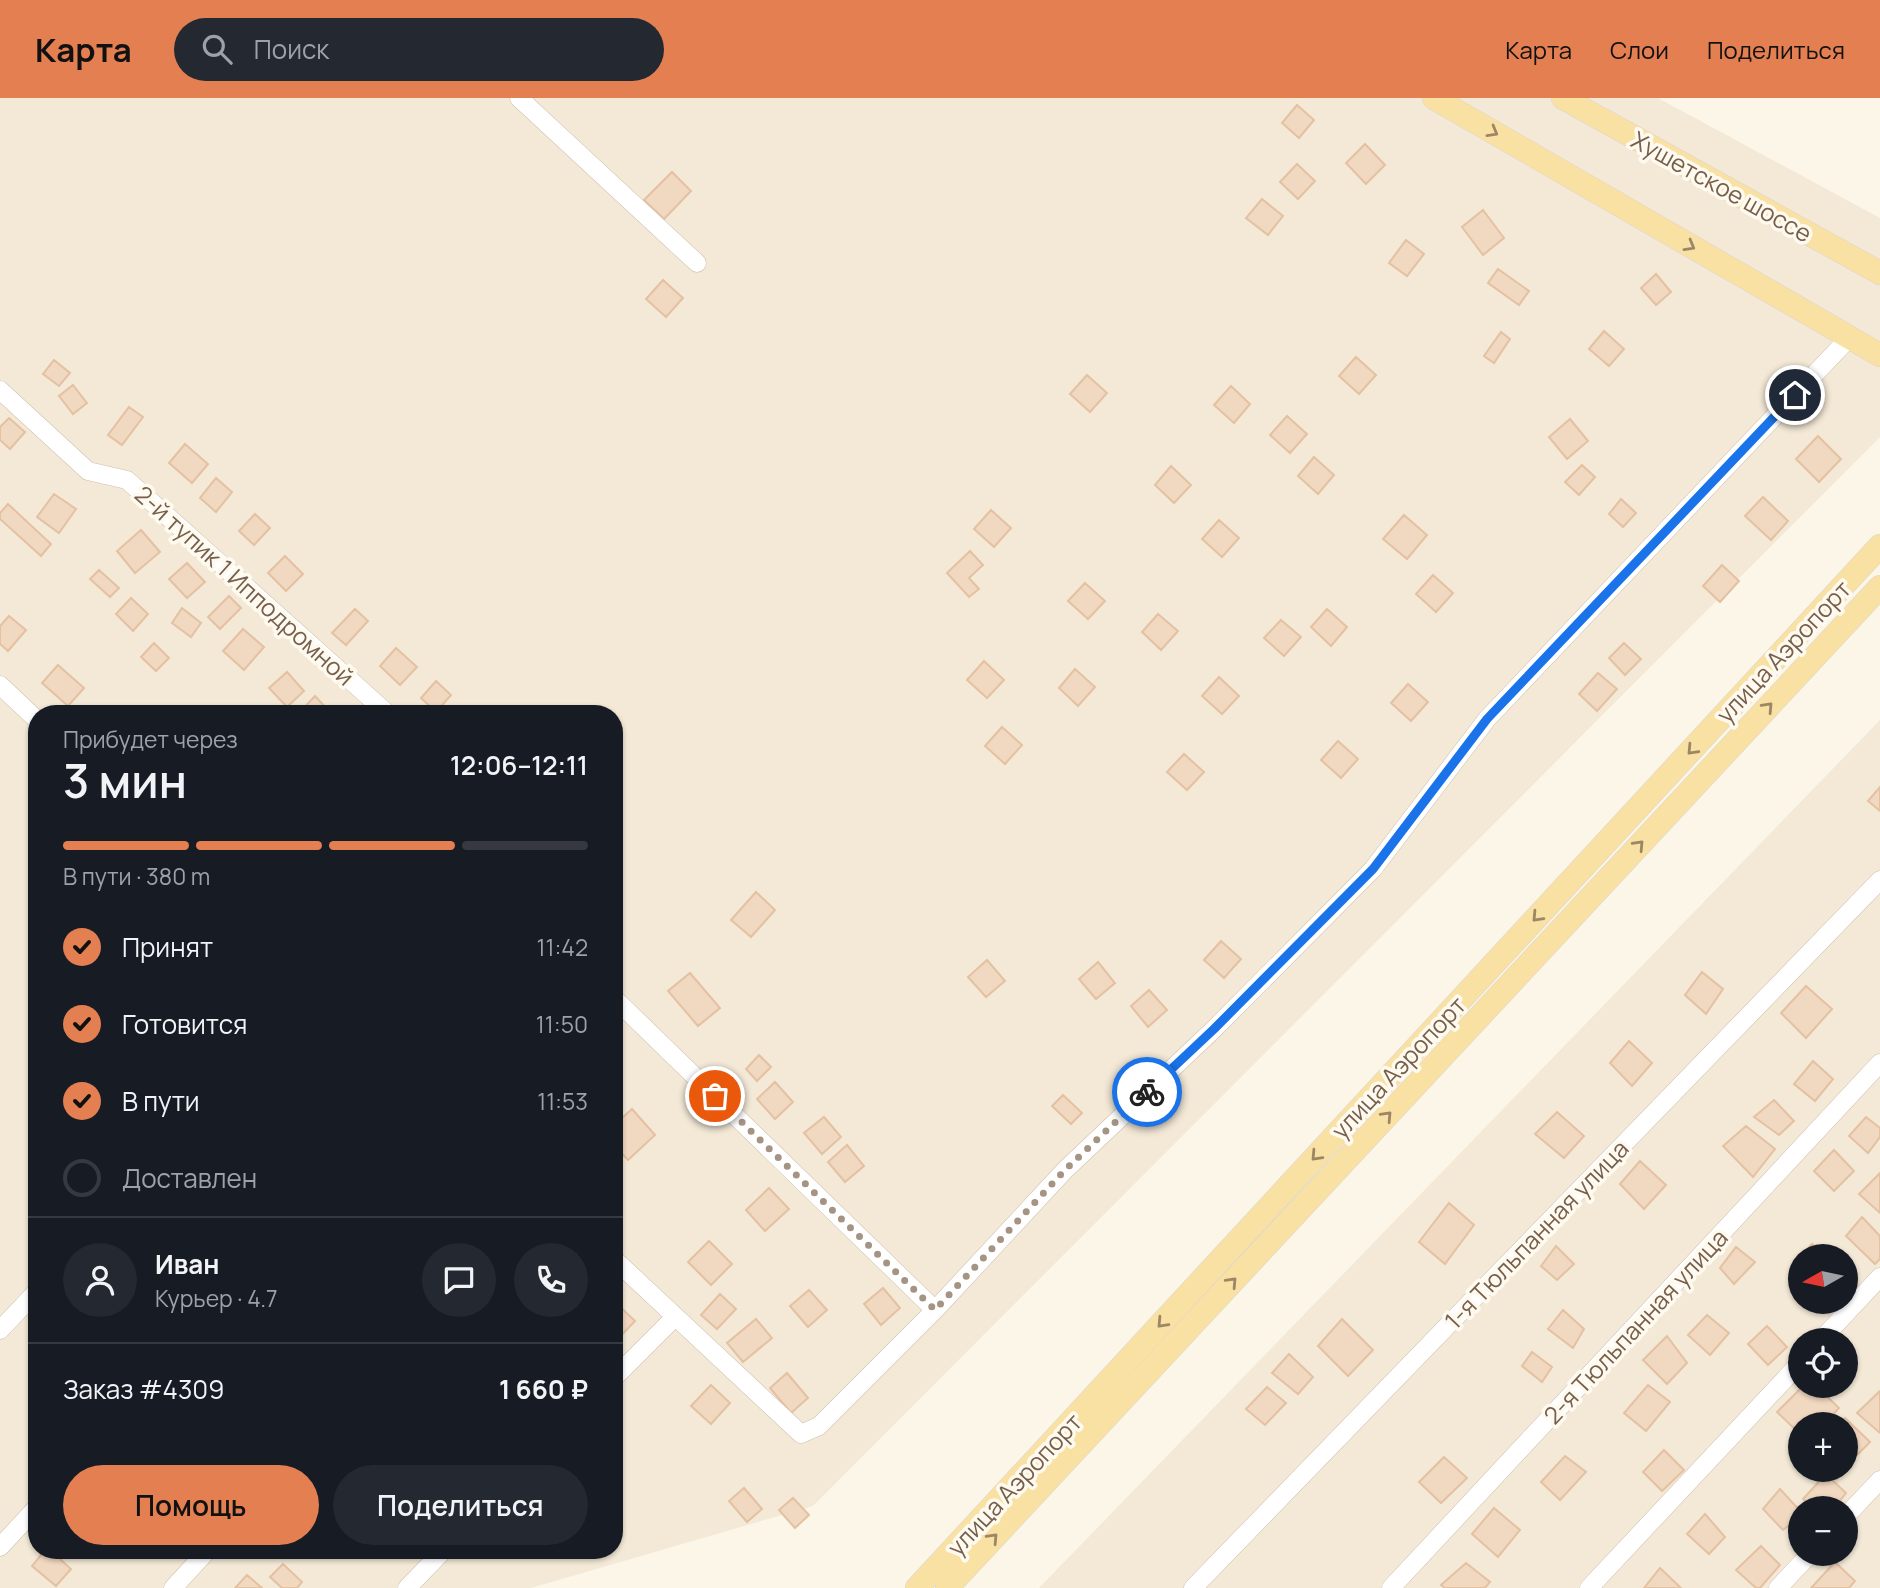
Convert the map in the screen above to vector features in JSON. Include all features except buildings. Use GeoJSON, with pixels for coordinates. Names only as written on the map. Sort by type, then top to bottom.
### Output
{"type":"FeatureCollection","features":[{"type":"Feature","properties":{"kind":"main road"},"geometry":{"type":"LineString","coordinates":[[1434,98],[1880,355]]}},
{"type":"Feature","properties":{"kind":"main road","name":"Хушетское шоссе"},"geometry":{"type":"LineString","coordinates":[[1563,98],[1880,273]]}},
{"type":"Feature","properties":{"kind":"main road","name":"улица Аэропорт"},"geometry":{"type":"LineString","coordinates":[[917,1588],[1880,547]]}},
{"type":"Feature","properties":{"kind":"main road","name":"улица Аэропорт"},"geometry":{"type":"LineString","coordinates":[[947,1588],[1880,587]]}},
{"type":"Feature","properties":{"kind":"street"},"geometry":{"type":"LineString","coordinates":[[519,98],[697,263]]}},
{"type":"Feature","properties":{"kind":"street"},"geometry":{"type":"LineString","coordinates":[[623,1267],[801,1434],[819,1426],[935,1310],[1065,1170],[1214,1029],[1373,869],[1487,719],[1849,338]]}},
{"type":"Feature","properties":{"kind":"street","name":"2-й тупик 1 Ипподромной"},"geometry":{"type":"LineString","coordinates":[[0,390],[88,471],[127,480],[378,705]]}},
{"type":"Feature","properties":{"kind":"street"},"geometry":{"type":"LineString","coordinates":[[0,685],[28,711]]}},
{"type":"Feature","properties":{"kind":"street","name":"1-я Тюльпанная улица"},"geometry":{"type":"LineString","coordinates":[[1193,1588],[1880,880]]}},
{"type":"Feature","properties":{"kind":"street"},"geometry":{"type":"LineString","coordinates":[[623,1007],[935,1310]]}},
{"type":"Feature","properties":{"kind":"street","name":"2-я Тюльпанная улица"},"geometry":{"type":"LineString","coordinates":[[1391,1588],[1880,1063]]}},
{"type":"Feature","properties":{"kind":"street"},"geometry":{"type":"LineString","coordinates":[[1832,1328],[1880,1277]]}},
{"type":"Feature","properties":{"kind":"street"},"geometry":{"type":"LineString","coordinates":[[0,1330],[28,1300]]}},
{"type":"Feature","properties":{"kind":"street"},"geometry":{"type":"LineString","coordinates":[[623,1369],[676,1317]]}},
{"type":"Feature","properties":{"kind":"street"},"geometry":{"type":"LineString","coordinates":[[1589,1588],[1788,1376]]}},
{"type":"Feature","properties":{"kind":"street"},"geometry":{"type":"LineString","coordinates":[[1858,1503],[1880,1480]]}},
{"type":"Feature","properties":{"kind":"street"},"geometry":{"type":"LineString","coordinates":[[0,1547],[28,1517]]}},
{"type":"Feature","properties":{"kind":"street"},"geometry":{"type":"LineString","coordinates":[[173,1588],[200,1559]]}},
{"type":"Feature","properties":{"kind":"street"},"geometry":{"type":"LineString","coordinates":[[407,1588],[435,1559]]}},
{"type":"Feature","properties":{"kind":"street"},"geometry":{"type":"LineString","coordinates":[[1778,1588],[1799,1566]]}},
{"type":"Feature","properties":{"kind":"shaded area"},"geometry":{"type":"Polygon","coordinates":[[[0,98],[1658,98],[1880,218],[1880,437],[813,1506],[531,1588],[0,1588],[0,98]]]}},
{"type":"Feature","properties":{"kind":"shaded area"},"geometry":{"type":"Polygon","coordinates":[[[1880,720],[1880,1588],[1039,1588],[1880,720]]]}},
{"type":"Feature","properties":{"kind":"way so far"},"geometry":{"type":"LineString","coordinates":[[715,1096],[935,1310],[1065,1170],[1147,1092]]}},
{"type":"Feature","properties":{"kind":"route"},"geometry":{"type":"LineString","coordinates":[[1147,1092],[1214,1029],[1373,869],[1487,719],[1795,395]]}}]}
